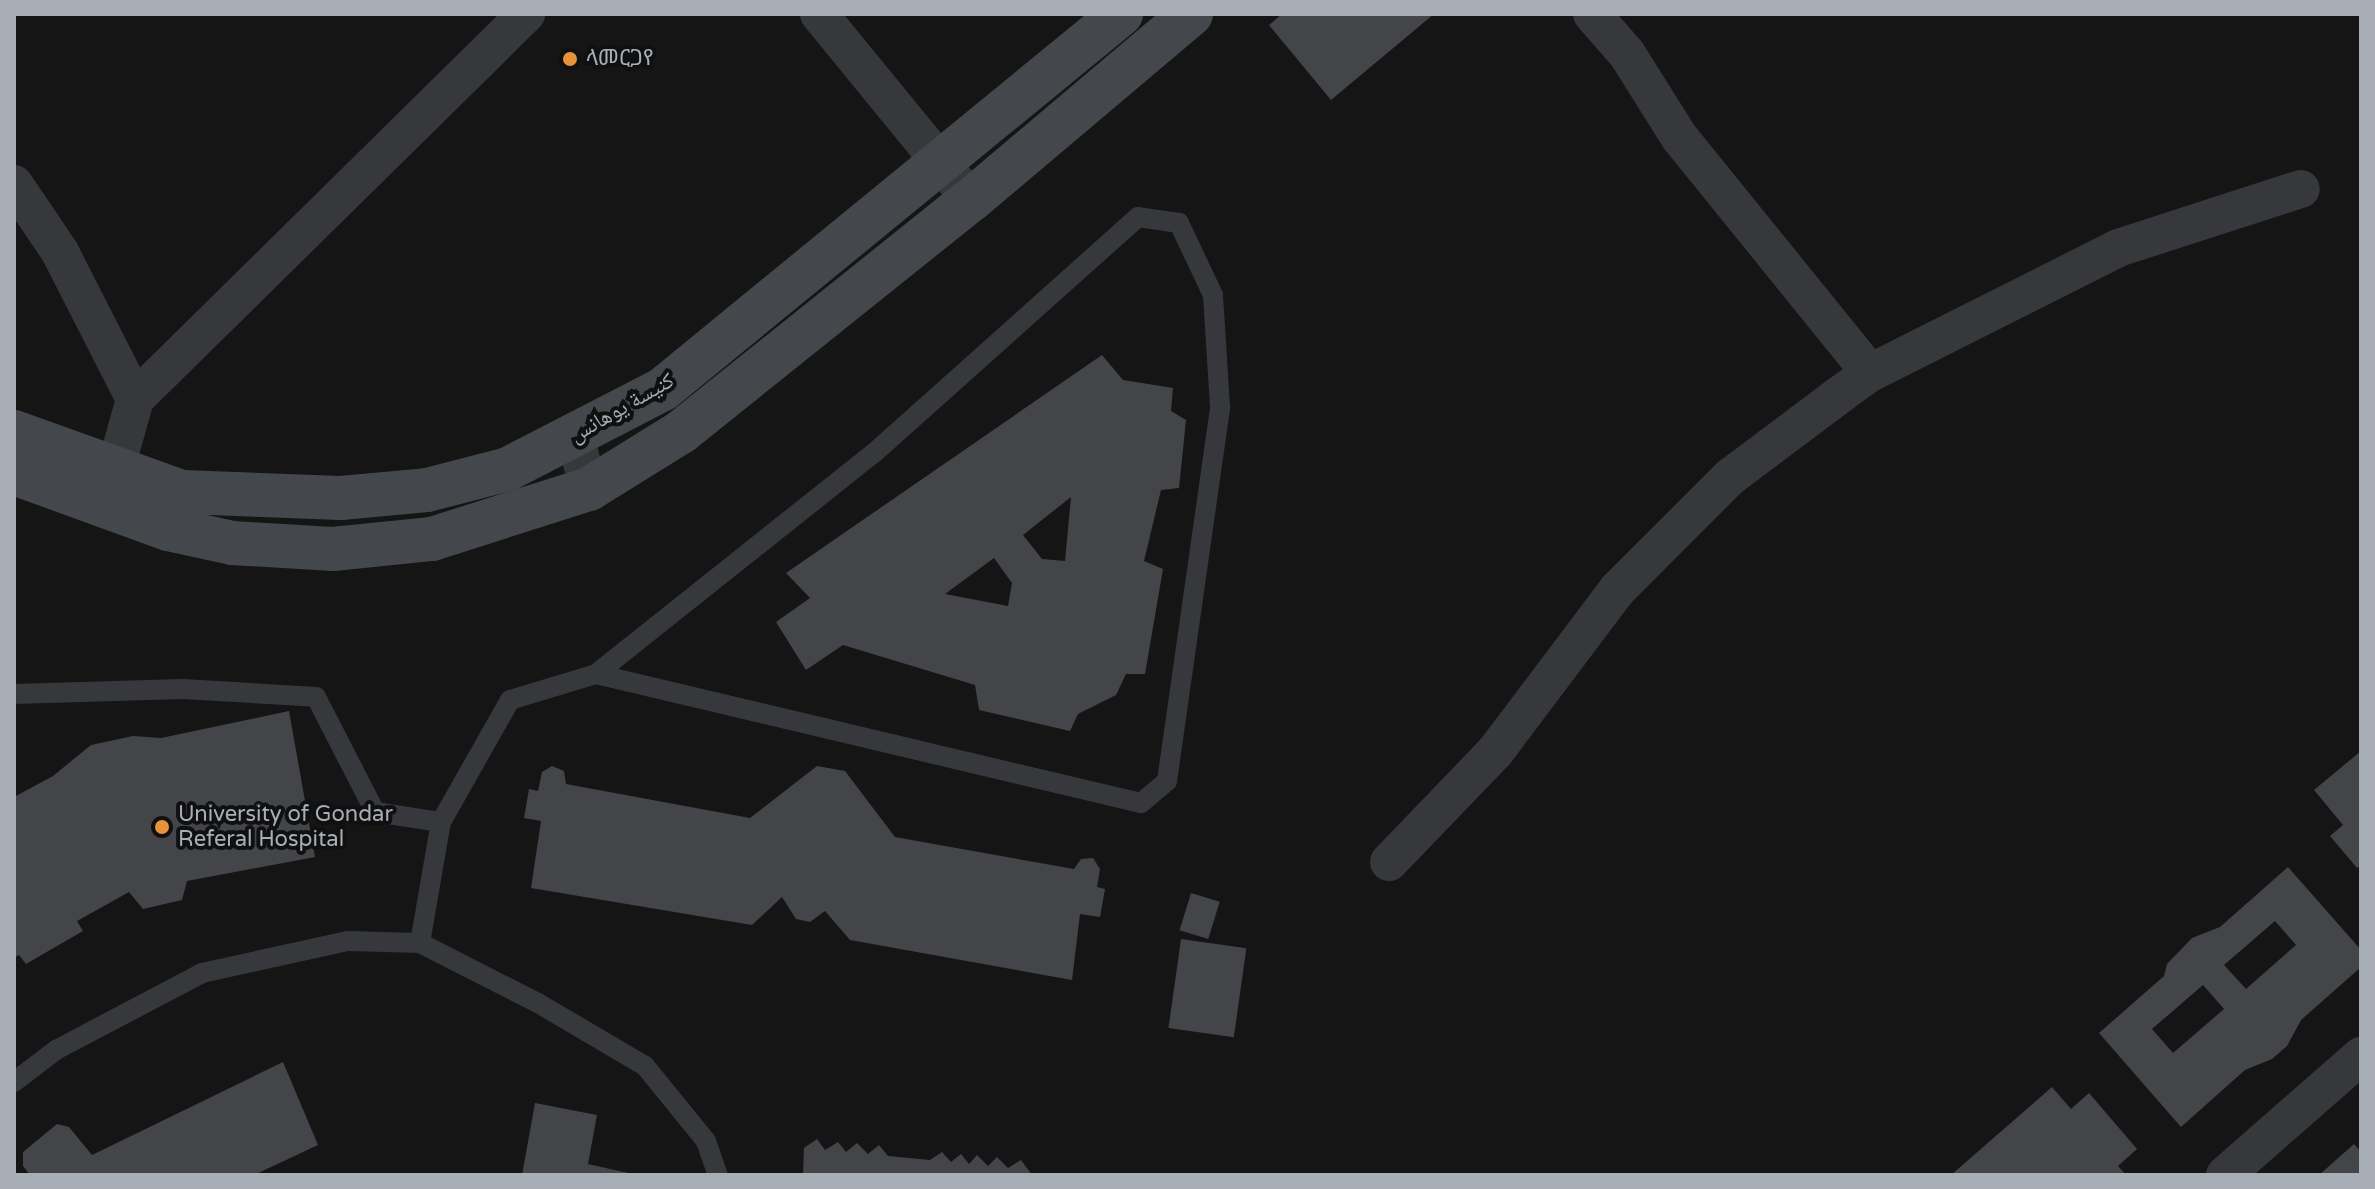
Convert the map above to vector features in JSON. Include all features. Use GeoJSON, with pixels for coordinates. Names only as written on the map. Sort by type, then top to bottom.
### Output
{"type":"FeatureCollection","features":[{"type":"Feature","properties":{"kind":"street"},"geometry":{"type":"LineString","coordinates":[[110,488],[135,399],[526,14]]}},
{"type":"Feature","properties":{"kind":"street"},"geometry":{"type":"LineString","coordinates":[[819,14],[944,162],[971,200]]}},
{"type":"Feature","properties":{"kind":"street","name":"كنيسة يوهانس"},"geometry":{"type":"LineString","coordinates":[[14,432],[110,488],[341,498],[427,490],[508,469],[663,389],[1121,14]]}},
{"type":"Feature","properties":{"kind":"street"},"geometry":{"type":"LineString","coordinates":[[14,473],[110,488],[232,543],[333,549],[432,539],[589,489],[681,432],[971,200],[1191,14]]}},
{"type":"Feature","properties":{"kind":"street"},"geometry":{"type":"LineString","coordinates":[[1592,14],[1627,54],[1680,138],[1870,373]]}},
{"type":"Feature","properties":{"kind":"street"},"geometry":{"type":"LineString","coordinates":[[14,184],[60,252],[135,399]]}},
{"type":"Feature","properties":{"kind":"street"},"geometry":{"type":"LineString","coordinates":[[1389,862],[1495,752],[1617,590],[1730,477],[1870,373],[2118,248],[2301,189]]}},
{"type":"Feature","properties":{"kind":"street"},"geometry":{"type":"LineString","coordinates":[[575,437],[589,489]]}},
{"type":"Feature","properties":{"kind":"street"},"geometry":{"type":"LineString","coordinates":[[2225,1175],[2361,1056]]}},
{"type":"Feature","properties":{"kind":"lane"},"geometry":{"type":"LineString","coordinates":[[420,943],[441,822],[510,700],[596,674],[875,452],[1138,217],[1179,223],[1213,295],[1220,407],[1167,781],[1141,803],[596,674]]}},
{"type":"Feature","properties":{"kind":"lane"},"geometry":{"type":"LineString","coordinates":[[14,694],[183,689],[316,697],[375,812],[441,822]]}},
{"type":"Feature","properties":{"kind":"lane"},"geometry":{"type":"LineString","coordinates":[[14,1082],[56,1050],[202,973],[348,941],[420,943],[538,1003],[645,1066],[706,1141],[718,1175]]}},
{"type":"Feature","properties":{"kind":"building"},"geometry":{"type":"Polygon","coordinates":[[[1282,14],[1434,14],[1331,100],[1269,25],[1282,14]]]}},
{"type":"Feature","properties":{"kind":"building"},"geometry":{"type":"Polygon","coordinates":[[[1102,355],[1123,380],[1173,388],[1171,411],[1186,420],[1179,488],[1161,490],[1144,561],[1163,569],[1145,674],[1126,674],[1116,695],[1078,714],[1070,731],[979,710],[975,685],[843,645],[806,670],[776,622],[810,598],[786,573],[1102,355]],[[1071,497],[1023,535],[1042,559],[1065,561],[1071,497]],[[994,558],[945,594],[1008,606],[1012,583],[994,558]]]}},
{"type":"Feature","properties":{"kind":"building","name":"University of Gondar Referal Hospital"},"geometry":{"type":"Polygon","coordinates":[[[289,711],[315,857],[187,881],[182,900],[143,909],[129,892],[77,921],[83,931],[26,964],[19,955],[14,958],[14,797],[53,776],[91,745],[133,736],[161,738],[289,711]]]}},
{"type":"Feature","properties":{"kind":"building"},"geometry":{"type":"Polygon","coordinates":[[[2361,751],[2361,865],[2357,868],[2330,836],[2343,825],[2314,790],[2361,751]]]}},
{"type":"Feature","properties":{"kind":"building"},"geometry":{"type":"Polygon","coordinates":[[[552,766],[564,771],[566,784],[750,818],[817,766],[845,771],[895,837],[1074,869],[1081,859],[1093,858],[1100,869],[1097,887],[1105,889],[1100,917],[1080,914],[1072,980],[850,940],[825,911],[810,922],[796,919],[782,897],[752,925],[531,888],[541,821],[524,818],[529,789],[538,791],[542,772],[552,766]]]}},
{"type":"Feature","properties":{"kind":"building"},"geometry":{"type":"Polygon","coordinates":[[[2288,867],[2361,950],[2361,967],[2301,1020],[2287,1046],[2272,1059],[2245,1070],[2181,1127],[2099,1033],[2164,976],[2167,964],[2192,938],[2220,927],[2288,867]],[[2275,921],[2224,965],[2246,989],[2296,945],[2275,921]],[[2203,985],[2152,1029],[2173,1053],[2224,1009],[2203,985]]]}},
{"type":"Feature","properties":{"kind":"building"},"geometry":{"type":"Polygon","coordinates":[[[1191,893],[1220,902],[1208,939],[1180,930],[1191,893]]]}},
{"type":"Feature","properties":{"kind":"building"},"geometry":{"type":"Polygon","coordinates":[[[1181,939],[1246,948],[1234,1037],[1168,1028],[1181,939]]]}},
{"type":"Feature","properties":{"kind":"building"},"geometry":{"type":"Polygon","coordinates":[[[283,1062],[318,1145],[254,1175],[30,1175],[23,1166],[23,1152],[57,1124],[69,1127],[92,1155],[283,1062]]]}},
{"type":"Feature","properties":{"kind":"building"},"geometry":{"type":"Polygon","coordinates":[[[2052,1087],[2071,1109],[2089,1093],[2137,1149],[2118,1166],[2126,1175],[1951,1175],[2052,1087]]]}},
{"type":"Feature","properties":{"kind":"building"},"geometry":{"type":"Polygon","coordinates":[[[535,1103],[597,1115],[588,1164],[637,1175],[522,1175],[535,1103]]]}},
{"type":"Feature","properties":{"kind":"building"},"geometry":{"type":"Polygon","coordinates":[[[817,1139],[825,1150],[838,1142],[846,1152],[857,1143],[868,1154],[879,1145],[888,1156],[930,1160],[942,1152],[951,1162],[961,1154],[969,1164],[977,1155],[988,1166],[997,1157],[1008,1168],[1021,1160],[1032,1175],[803,1175],[804,1148],[817,1139]]]}},
{"type":"Feature","properties":{"kind":"building"},"geometry":{"type":"Polygon","coordinates":[[[2354,1144],[2361,1152],[2361,1175],[2319,1175],[2354,1144]]]}},
{"type":"Feature","properties":{"kind":"place","name":"ላመርጋየ"},"geometry":{"type":"Point","coordinates":[570,59]}},
{"type":"Feature","properties":{"kind":"place","name":"University of Gondar Referal Hospital"},"geometry":{"type":"Point","coordinates":[162,827]}}]}
